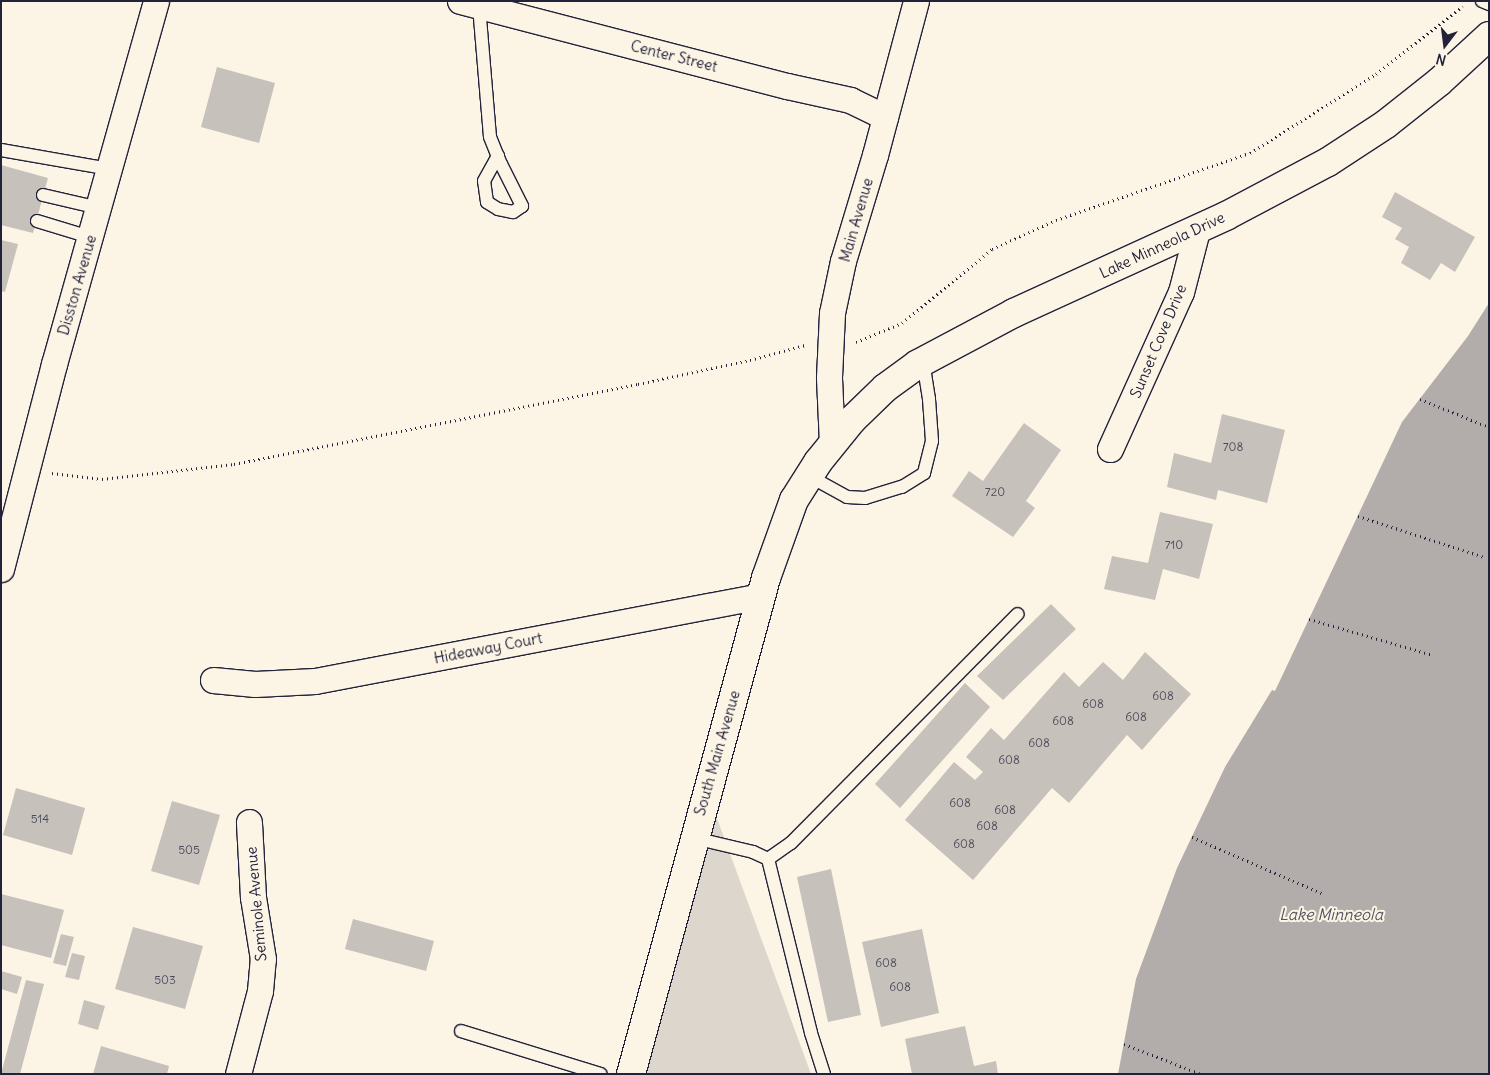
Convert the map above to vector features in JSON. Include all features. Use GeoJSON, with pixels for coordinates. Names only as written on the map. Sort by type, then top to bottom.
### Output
{"type":"FeatureCollection","features":[{"type":"Feature","properties":{"kind":"street","name":"Disston Avenue"},"geometry":{"type":"LineString","coordinates":[[1,569],[90,237],[156,1]]}},
{"type":"Feature","properties":{"kind":"street","name":"Main Avenue"},"geometry":{"type":"LineString","coordinates":[[832,444],[829,378],[832,313],[844,261],[916,1]]}},
{"type":"Feature","properties":{"kind":"street","name":"Center Street"},"geometry":{"type":"LineString","coordinates":[[470,4],[787,86],[850,100],[885,117]]}},
{"type":"Feature","properties":{"kind":"street","name":"Lake Minneola Drive"},"geometry":{"type":"LineString","coordinates":[[832,444],[852,420],[885,388],[924,361],[1014,313],[1197,230],[1328,162],[1386,124],[1439,82],[1489,36]]}},
{"type":"Feature","properties":{"kind":"street","name":"Sunset Cove Drive"},"geometry":{"type":"LineString","coordinates":[[1110,449],[1181,292],[1197,230]]}},
{"type":"Feature","properties":{"kind":"street","name":"South Main Avenue"},"geometry":{"type":"LineString","coordinates":[[631,1074],[761,596],[794,500],[832,444]]}},
{"type":"Feature","properties":{"kind":"street","name":"Hideaway Court"},"geometry":{"type":"LineString","coordinates":[[213,680],[255,684],[315,681],[761,596]]}},
{"type":"Feature","properties":{"kind":"street","name":"Seminole Avenue"},"geometry":{"type":"LineString","coordinates":[[238,1074],[260,991],[263,959],[253,897],[249,822]]}},
{"type":"Feature","properties":{"kind":"lane"},"geometry":{"type":"LineString","coordinates":[[1482,1],[1489,4]]}},
{"type":"Feature","properties":{"kind":"lane"},"geometry":{"type":"LineString","coordinates":[[470,4],[490,137],[498,156]]}},
{"type":"Feature","properties":{"kind":"lane"},"geometry":{"type":"LineString","coordinates":[[1,150],[110,169]]}},
{"type":"Feature","properties":{"kind":"lane"},"geometry":{"type":"LineString","coordinates":[[43,195],[99,208]]}},
{"type":"Feature","properties":{"kind":"lane"},"geometry":{"type":"LineString","coordinates":[[37,222],[90,237]]}},
{"type":"Feature","properties":{"kind":"lane"},"geometry":{"type":"LineString","coordinates":[[809,476],[847,497],[865,498],[902,487],[924,473],[932,441],[924,361]]}},
{"type":"Feature","properties":{"kind":"lane"},"geometry":{"type":"LineString","coordinates":[[768,859],[791,843],[1018,614]]}},
{"type":"Feature","properties":{"kind":"lane"},"geometry":{"type":"LineString","coordinates":[[694,838],[753,852],[768,859]]}},
{"type":"Feature","properties":{"kind":"lane"},"geometry":{"type":"LineString","coordinates":[[768,859],[811,1032],[824,1074]]}},
{"type":"Feature","properties":{"kind":"lane"},"geometry":{"type":"LineString","coordinates":[[461,1032],[601,1074]]}},
{"type":"Feature","properties":{"kind":"path"},"geometry":{"type":"LineString","coordinates":[[30,463],[51,473],[102,478],[234,464],[638,384],[750,360],[807,344],[830,346],[853,343],[902,323],[992,249],[1056,220],[1250,153],[1376,74],[1470,1]]}},
{"type":"Feature","properties":{"kind":"path"},"geometry":{"type":"LineString","coordinates":[[1420,399],[1489,427]]}},
{"type":"Feature","properties":{"kind":"path"},"geometry":{"type":"LineString","coordinates":[[1358,516],[1484,557]]}},
{"type":"Feature","properties":{"kind":"path"},"geometry":{"type":"LineString","coordinates":[[1309,619],[1433,655]]}},
{"type":"Feature","properties":{"kind":"path"},"geometry":{"type":"LineString","coordinates":[[1192,837],[1324,894]]}},
{"type":"Feature","properties":{"kind":"path"},"geometry":{"type":"LineString","coordinates":[[1124,1044],[1201,1074]]}},
{"type":"Feature","properties":{"kind":"shaded area"},"geometry":{"type":"Polygon","coordinates":[[[715,813],[811,1074],[645,1074],[715,813]]]}},
{"type":"Feature","properties":{"kind":"water","name":"Lake Minneola"},"geometry":{"type":"Polygon","coordinates":[[[1489,303],[1489,1074],[1118,1074],[1136,979],[1177,868],[1225,767],[1272,690],[1275,691],[1402,422],[1468,336],[1489,303]]]}},
{"type":"Feature","properties":{"kind":"building"},"geometry":{"type":"Polygon","coordinates":[[[217,67],[275,83],[259,143],[201,127],[217,67]]]}},
{"type":"Feature","properties":{"kind":"building"},"geometry":{"type":"Polygon","coordinates":[[[1,165],[48,178],[33,233],[1,225],[1,165]]]}},
{"type":"Feature","properties":{"kind":"building"},"geometry":{"type":"Polygon","coordinates":[[[1395,192],[1475,237],[1455,272],[1441,263],[1430,280],[1401,263],[1409,247],[1395,239],[1402,228],[1382,217],[1395,192]]]}},
{"type":"Feature","properties":{"kind":"building"},"geometry":{"type":"Polygon","coordinates":[[[1,240],[18,244],[5,292],[1,291],[1,240]]]}},
{"type":"Feature","properties":{"kind":"building"},"geometry":{"type":"Polygon","coordinates":[[[1222,414],[1285,430],[1267,503],[1218,490],[1216,500],[1167,487],[1174,453],[1211,463],[1222,414]]]}},
{"type":"Feature","properties":{"kind":"building"},"geometry":{"type":"Polygon","coordinates":[[[1024,423],[1061,450],[1026,501],[1035,508],[1013,537],[952,496],[969,471],[983,481],[1024,423]]]}},
{"type":"Feature","properties":{"kind":"building"},"geometry":{"type":"Polygon","coordinates":[[[1160,512],[1213,524],[1199,579],[1163,569],[1155,600],[1104,589],[1112,556],[1148,563],[1160,512]]]}},
{"type":"Feature","properties":{"kind":"building"},"geometry":{"type":"Polygon","coordinates":[[[1051,604],[1076,629],[1003,700],[977,676],[1051,604]]]}},
{"type":"Feature","properties":{"kind":"building"},"geometry":{"type":"Polygon","coordinates":[[[1145,652],[1191,694],[1142,750],[1127,735],[1069,803],[1052,788],[973,880],[905,820],[954,762],[975,780],[983,772],[966,757],[991,728],[1004,740],[1064,672],[1079,687],[1103,662],[1123,680],[1145,652]]]}},
{"type":"Feature","properties":{"kind":"building"},"geometry":{"type":"Polygon","coordinates":[[[965,683],[990,707],[900,808],[875,784],[965,683]]]}},
{"type":"Feature","properties":{"kind":"building"},"geometry":{"type":"Polygon","coordinates":[[[16,788],[85,808],[72,855],[3,835],[16,788]]]}},
{"type":"Feature","properties":{"kind":"building"},"geometry":{"type":"Polygon","coordinates":[[[172,801],[220,815],[199,885],[151,871],[172,801]]]}},
{"type":"Feature","properties":{"kind":"building"},"geometry":{"type":"Polygon","coordinates":[[[831,869],[861,1015],[828,1022],[797,877],[831,869]]]}},
{"type":"Feature","properties":{"kind":"building"},"geometry":{"type":"Polygon","coordinates":[[[1,894],[64,910],[51,958],[1,945],[1,894]]]}},
{"type":"Feature","properties":{"kind":"building"},"geometry":{"type":"Polygon","coordinates":[[[353,919],[434,941],[426,971],[345,949],[353,919]]]}},
{"type":"Feature","properties":{"kind":"building"},"geometry":{"type":"Polygon","coordinates":[[[133,927],[203,946],[185,1009],[115,989],[133,927]]]}},
{"type":"Feature","properties":{"kind":"building"},"geometry":{"type":"Polygon","coordinates":[[[922,929],[939,1013],[881,1027],[862,942],[922,929]]]}},
{"type":"Feature","properties":{"kind":"building"},"geometry":{"type":"Polygon","coordinates":[[[61,934],[74,937],[66,966],[53,963],[61,934]]]}},
{"type":"Feature","properties":{"kind":"building"},"geometry":{"type":"Polygon","coordinates":[[[72,953],[85,956],[79,980],[65,977],[72,953]]]}},
{"type":"Feature","properties":{"kind":"building"},"geometry":{"type":"Polygon","coordinates":[[[1,971],[22,977],[17,994],[1,989],[1,971]]]}},
{"type":"Feature","properties":{"kind":"building"},"geometry":{"type":"Polygon","coordinates":[[[26,980],[44,984],[20,1074],[1,1074],[26,980]]]}},
{"type":"Feature","properties":{"kind":"building"},"geometry":{"type":"Polygon","coordinates":[[[84,1000],[105,1006],[98,1030],[78,1024],[84,1000]]]}},
{"type":"Feature","properties":{"kind":"building"},"geometry":{"type":"Polygon","coordinates":[[[965,1026],[974,1066],[996,1061],[998,1074],[912,1074],[905,1039],[965,1026]]]}},
{"type":"Feature","properties":{"kind":"building"},"geometry":{"type":"Polygon","coordinates":[[[101,1046],[169,1066],[167,1074],[93,1074],[101,1046]]]}}]}
